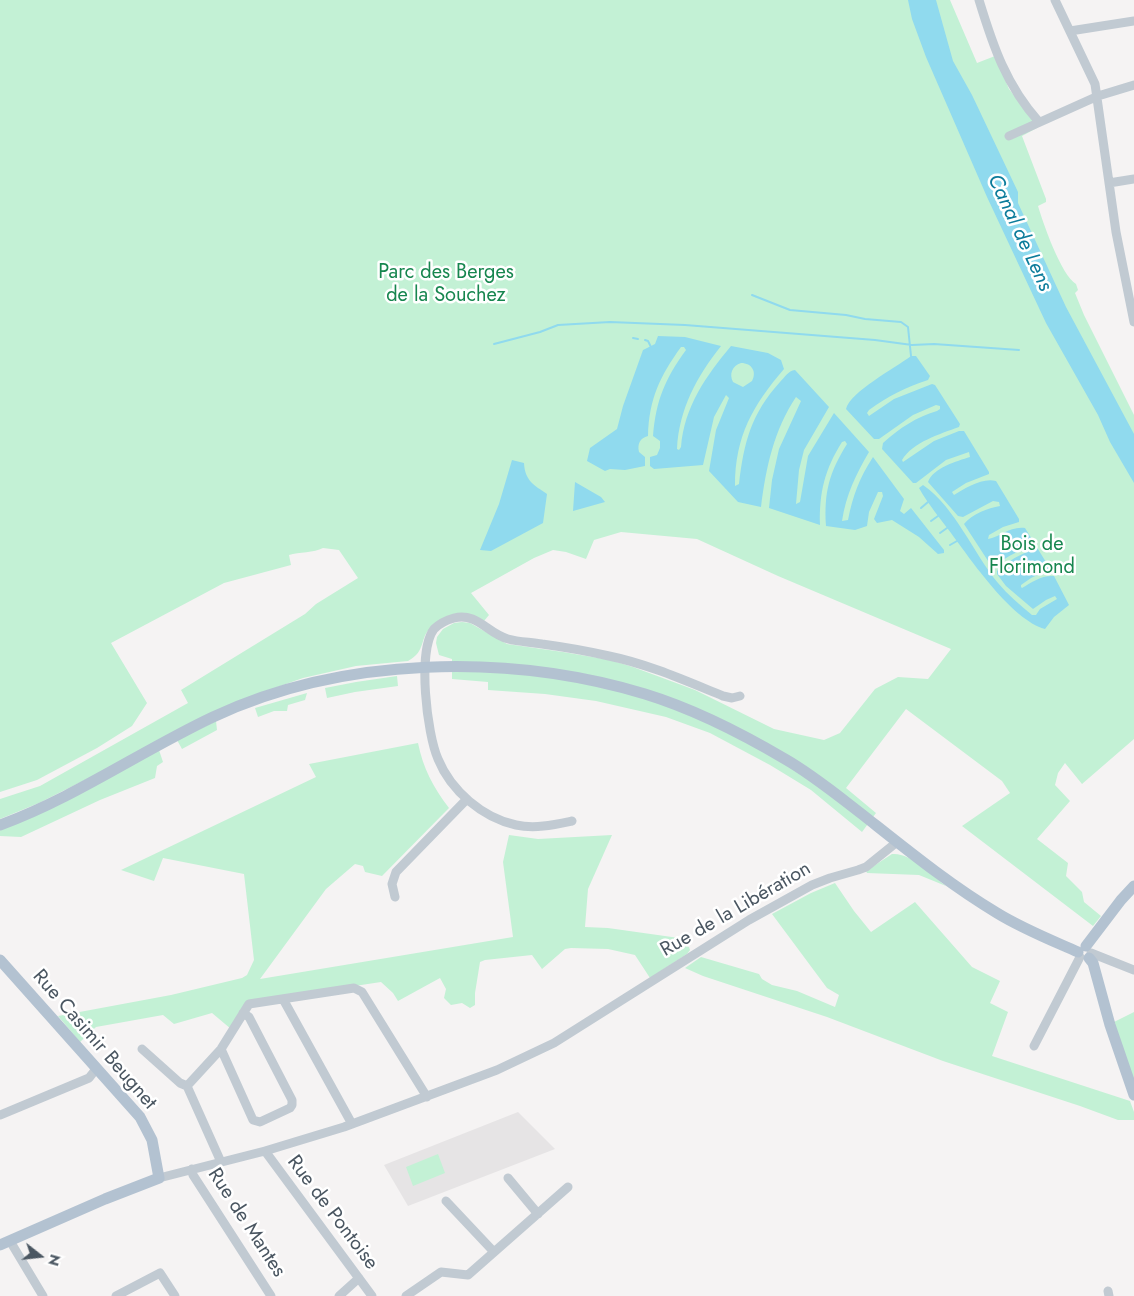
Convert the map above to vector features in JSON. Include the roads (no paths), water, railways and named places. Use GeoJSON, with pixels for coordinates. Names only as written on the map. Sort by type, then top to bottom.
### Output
{"type":"FeatureCollection","features":[{"type":"Feature","properties":{"kind":"main road"},"geometry":{"type":"LineString","coordinates":[[0,824],[32,813],[199,724],[254,701],[290,690],[342,678],[426,668],[510,669],[546,673],[612,686],[645,694],[679,706],[711,720],[786,760],[817,779],[897,842],[995,912],[1085,953],[1093,963],[1110,1024],[1134,1096]]}},
{"type":"Feature","properties":{"kind":"main road"},"geometry":{"type":"LineString","coordinates":[[1085,953],[1121,900],[1134,886]]}},
{"type":"Feature","properties":{"kind":"main road","name":"Rue Casimir Beugnet"},"geometry":{"type":"LineString","coordinates":[[0,960],[140,1117],[152,1140],[159,1178]]}},
{"type":"Feature","properties":{"kind":"main road"},"geometry":{"type":"LineString","coordinates":[[5,1243],[96,1202],[159,1178]]}},
{"type":"Feature","properties":{"kind":"street"},"geometry":{"type":"LineString","coordinates":[[979,0],[1009,82],[1025,106],[1039,122]]}},
{"type":"Feature","properties":{"kind":"street"},"geometry":{"type":"LineString","coordinates":[[1055,0],[1093,76],[1098,96],[1109,182],[1133,316]]}},
{"type":"Feature","properties":{"kind":"street"},"geometry":{"type":"LineString","coordinates":[[1070,31],[1134,21]]}},
{"type":"Feature","properties":{"kind":"street"},"geometry":{"type":"LineString","coordinates":[[1009,136],[1098,96],[1134,85]]}},
{"type":"Feature","properties":{"kind":"street"},"geometry":{"type":"LineString","coordinates":[[1109,182],[1134,179]]}},
{"type":"Feature","properties":{"kind":"street"},"geometry":{"type":"LineString","coordinates":[[572,821],[538,827],[516,825],[484,812],[456,789],[438,759],[431,734],[426,695],[426,654],[434,629],[442,623],[464,617],[482,623],[494,633],[507,639],[611,656],[666,673],[723,696],[732,698],[740,696]]}},
{"type":"Feature","properties":{"kind":"street"},"geometry":{"type":"LineString","coordinates":[[395,897],[392,884],[396,872],[466,799]]}},
{"type":"Feature","properties":{"kind":"street","name":"Rue de la Libération"},"geometry":{"type":"LineString","coordinates":[[159,1178],[265,1151],[352,1124],[521,1060],[554,1043],[748,920],[812,885],[866,867],[897,842]]}},
{"type":"Feature","properties":{"kind":"street"},"geometry":{"type":"LineString","coordinates":[[1034,1046],[1085,953],[1134,970]]}},
{"type":"Feature","properties":{"kind":"street"},"geometry":{"type":"LineString","coordinates":[[187,1086],[221,1049],[249,1004],[354,988],[359,989],[427,1097]]}},
{"type":"Feature","properties":{"kind":"street"},"geometry":{"type":"LineString","coordinates":[[283,999],[352,1124]]}},
{"type":"Feature","properties":{"kind":"street"},"geometry":{"type":"LineString","coordinates":[[221,1049],[256,1122],[260,1122],[290,1108],[292,1100],[249,1017],[243,1013]]}},
{"type":"Feature","properties":{"kind":"street"},"geometry":{"type":"LineString","coordinates":[[142,1050],[180,1083],[187,1086],[221,1162]]}},
{"type":"Feature","properties":{"kind":"street"},"geometry":{"type":"LineString","coordinates":[[0,1115],[89,1078],[96,1069]]}},
{"type":"Feature","properties":{"kind":"street","name":"Rue de Pontoise"},"geometry":{"type":"LineString","coordinates":[[265,1151],[372,1296]]}},
{"type":"Feature","properties":{"kind":"street","name":"Rue de Mantes"},"geometry":{"type":"LineString","coordinates":[[192,1169],[193,1175],[271,1296]]}},
{"type":"Feature","properties":{"kind":"street"},"geometry":{"type":"LineString","coordinates":[[508,1178],[538,1214]]}},
{"type":"Feature","properties":{"kind":"street"},"geometry":{"type":"LineString","coordinates":[[406,1296],[441,1272],[468,1275],[568,1187]]}},
{"type":"Feature","properties":{"kind":"street"},"geometry":{"type":"LineString","coordinates":[[446,1201],[494,1252]]}},
{"type":"Feature","properties":{"kind":"street"},"geometry":{"type":"LineString","coordinates":[[5,1243],[43,1296]]}},
{"type":"Feature","properties":{"kind":"street"},"geometry":{"type":"LineString","coordinates":[[116,1296],[160,1273],[175,1296]]}},
{"type":"Feature","properties":{"kind":"street"},"geometry":{"type":"LineString","coordinates":[[338,1296],[359,1278]]}},
{"type":"Feature","properties":{"kind":"water","name":"Canal de Lens"},"geometry":{"type":"Polygon","coordinates":[[[908,0],[936,0],[953,61],[972,95],[1018,192],[1018,203],[1066,307],[1134,434],[1134,483],[1046,323],[987,197],[926,57],[912,19],[908,0]]]}},
{"type":"Feature","properties":{"kind":"water"},"geometry":{"type":"Polygon","coordinates":[[[658,336],[685,337],[721,346],[704,369],[685,407],[678,434],[677,449],[679,450],[681,447],[687,419],[698,393],[713,369],[731,346],[768,353],[781,360],[784,369],[763,395],[742,436],[738,452],[735,486],[739,484],[743,455],[750,429],[756,417],[770,394],[787,374],[795,370],[829,407],[804,450],[799,470],[796,504],[800,502],[808,456],[834,413],[869,452],[852,485],[842,521],[848,520],[857,487],[873,457],[904,499],[900,511],[904,514],[911,508],[944,550],[944,553],[938,554],[919,537],[892,520],[877,523],[874,519],[883,496],[882,492],[878,492],[869,512],[867,526],[855,530],[826,526],[826,503],[829,483],[836,464],[847,444],[845,441],[842,442],[836,452],[824,481],[820,525],[769,508],[772,480],[779,449],[801,401],[796,397],[782,422],[772,449],[761,507],[738,502],[709,471],[716,430],[729,398],[726,395],[714,417],[703,465],[654,469],[650,466],[650,457],[657,455],[660,448],[660,441],[653,436],[656,411],[667,380],[686,350],[684,347],[681,347],[667,368],[653,399],[648,436],[641,440],[638,446],[639,452],[645,457],[645,466],[605,471],[587,461],[590,448],[617,429],[643,350],[655,344],[658,336]],[[745,363],[735,366],[731,373],[733,382],[743,387],[752,381],[754,374],[751,366],[745,363]]]}},
{"type":"Feature","properties":{"kind":"water"},"geometry":{"type":"Polygon","coordinates":[[[911,356],[916,356],[930,376],[928,380],[890,396],[867,413],[869,416],[894,399],[932,384],[935,385],[960,424],[959,427],[920,443],[902,460],[903,462],[934,441],[959,431],[964,431],[989,474],[966,483],[952,492],[954,495],[980,482],[996,481],[1019,522],[1003,527],[989,535],[988,539],[1010,530],[1025,528],[1049,567],[1048,570],[1031,578],[1021,587],[1041,578],[1054,576],[1069,605],[1054,617],[1045,629],[1019,614],[993,588],[934,511],[919,488],[923,485],[935,495],[955,518],[998,583],[1032,615],[1036,615],[1040,609],[1057,599],[1055,596],[1033,609],[1006,586],[997,574],[1000,568],[1027,552],[1027,550],[1013,554],[992,567],[964,524],[980,512],[1000,506],[999,502],[993,501],[963,517],[958,516],[928,482],[940,469],[970,457],[969,452],[946,460],[916,483],[913,483],[882,449],[883,443],[908,424],[937,411],[940,409],[940,406],[936,405],[913,415],[879,439],[874,439],[846,409],[849,402],[864,388],[911,356]]]}},
{"type":"Feature","properties":{"kind":"water"},"geometry":{"type":"Polygon","coordinates":[[[512,460],[524,463],[528,478],[547,494],[543,523],[491,551],[480,550],[499,504],[512,460]]]}},
{"type":"Feature","properties":{"kind":"water"},"geometry":{"type":"Polygon","coordinates":[[[575,482],[601,497],[605,502],[573,511],[575,482]]]}},
{"type":"Feature","properties":{"kind":"waterway"},"geometry":{"type":"LineString","coordinates":[[752,295],[790,310],[901,322],[908,327],[911,356]]}},
{"type":"Feature","properties":{"kind":"waterway"},"geometry":{"type":"LineString","coordinates":[[494,344],[540,332],[558,325],[610,322],[685,325],[875,340],[912,345],[934,344],[1019,350]]}},
{"type":"Feature","properties":{"kind":"waterway"},"geometry":{"type":"LineString","coordinates":[[633,338],[638,339]]}},
{"type":"Feature","properties":{"kind":"waterway"},"geometry":{"type":"LineString","coordinates":[[645,340],[648,341],[651,347]]}},
{"type":"Feature","properties":{"kind":"waterway"},"geometry":{"type":"LineString","coordinates":[[921,508],[928,502]]}},
{"type":"Feature","properties":{"kind":"waterway"},"geometry":{"type":"LineString","coordinates":[[931,521],[938,516]]}},
{"type":"Feature","properties":{"kind":"waterway"},"geometry":{"type":"LineString","coordinates":[[940,533],[947,528]]}},
{"type":"Feature","properties":{"kind":"waterway"},"geometry":{"type":"LineString","coordinates":[[950,545],[957,541]]}},
{"type":"Feature","properties":{"kind":"park label","name":"Parc des Berges de la Souchez"},"geometry":{"type":"Point","coordinates":[446,284]}},
{"type":"Feature","properties":{"kind":"park label","name":"Bois de Florimond"},"geometry":{"type":"Point","coordinates":[1032,556]}}]}
